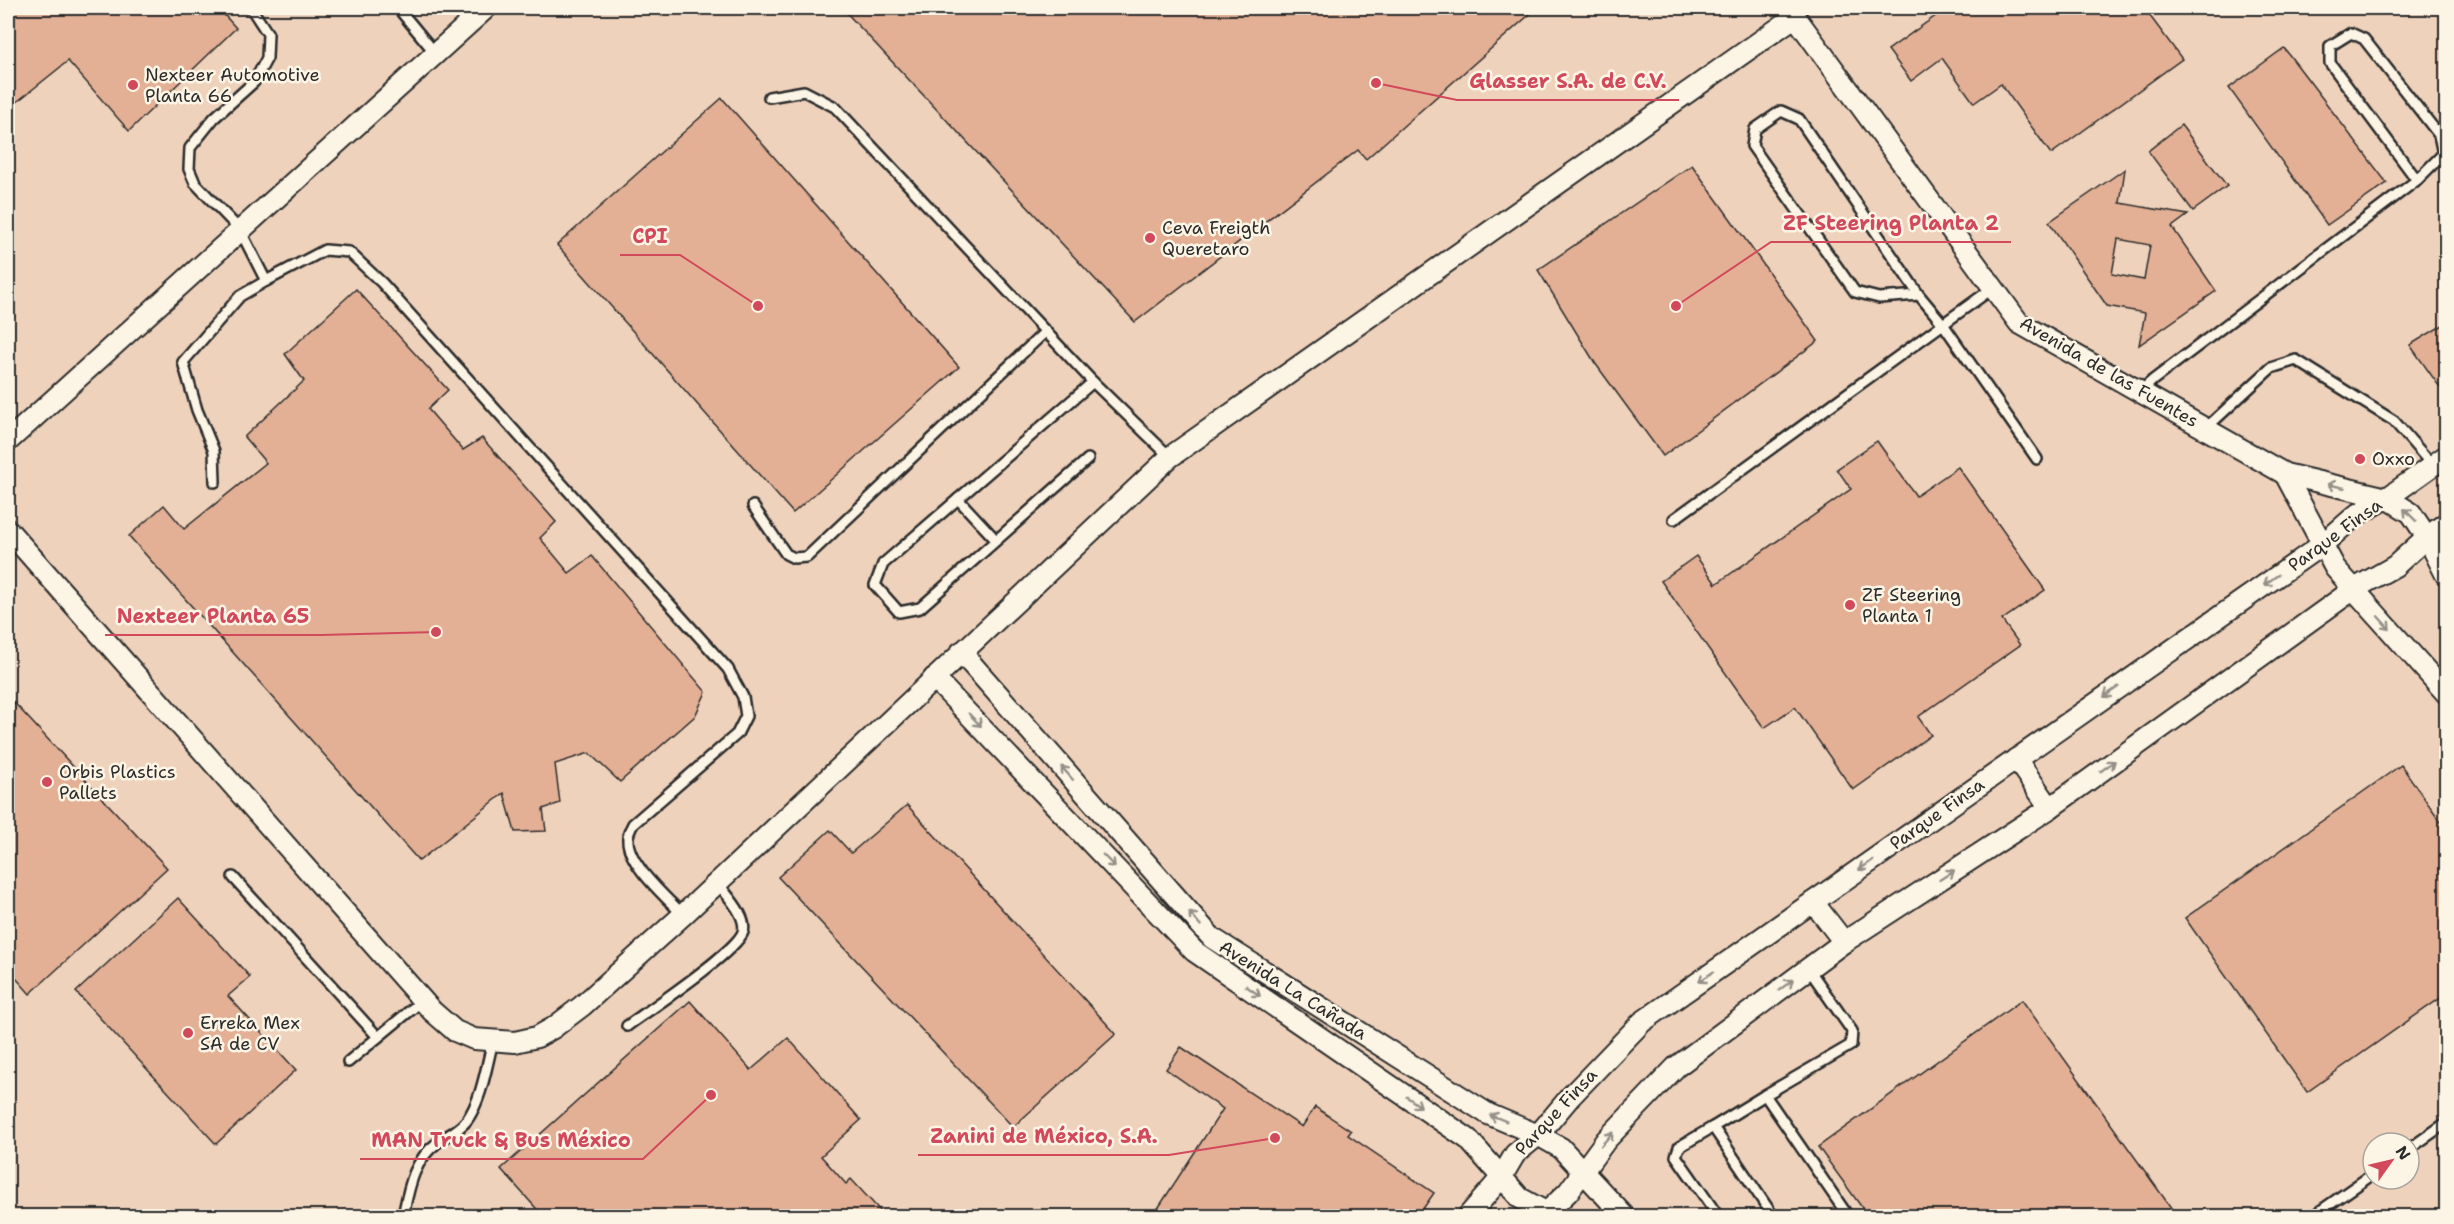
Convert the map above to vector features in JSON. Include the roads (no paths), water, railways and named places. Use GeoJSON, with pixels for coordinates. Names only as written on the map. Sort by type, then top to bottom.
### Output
{"type":"FeatureCollection","features":[{"type":"Feature","properties":{"kind":"street"},"geometry":{"type":"LineString","coordinates":[[8,441],[486,8]]}},
{"type":"Feature","properties":{"kind":"street"},"geometry":{"type":"LineString","coordinates":[[8,530],[423,1000],[455,1031],[474,1039],[493,1041],[515,1042],[537,1037],[582,1006],[718,883],[1170,457],[1793,12]]}},
{"type":"Feature","properties":{"kind":"street","name":"Avenida de las Fuentes"},"geometry":{"type":"LineString","coordinates":[[1793,12],[2019,323],[2285,474],[2387,498],[2411,513],[2427,537],[2446,575]]}},
{"type":"Feature","properties":{"kind":"street","name":"Parque Finsa"},"geometry":{"type":"LineString","coordinates":[[1468,1216],[1501,1178],[1515,1154],[1539,1135],[1570,1097],[1642,1022],[2323,544],[2355,516],[2387,498],[2440,461]]}},
{"type":"Feature","properties":{"kind":"street"},"geometry":{"type":"LineString","coordinates":[[2285,474],[2335,567],[2446,693]]}},
{"type":"Feature","properties":{"kind":"street"},"geometry":{"type":"LineString","coordinates":[[934,678],[1194,951],[1468,1139],[1520,1198],[1548,1215],[1606,1140],[1676,1067],[1844,942],[2050,808],[2354,589],[2395,566],[2446,523]]}},
{"type":"Feature","properties":{"kind":"street","name":"Avenida La Cañada"},"geometry":{"type":"LineString","coordinates":[[961,652],[1212,939],[1488,1114],[1539,1135],[1561,1148],[1583,1169],[1624,1216]]}},
{"type":"Feature","properties":{"kind":"street"},"geometry":{"type":"LineString","coordinates":[[2016,759],[2050,808]]}},
{"type":"Feature","properties":{"kind":"street"},"geometry":{"type":"LineString","coordinates":[[1813,902],[1844,942]]}},
{"type":"Feature","properties":{"kind":"lane"},"geometry":{"type":"LineString","coordinates":[[251,8],[268,34],[267,58],[254,82],[214,118],[190,148],[189,169],[195,183],[240,230],[266,281]]}},
{"type":"Feature","properties":{"kind":"lane"},"geometry":{"type":"LineString","coordinates":[[398,8],[436,54]]}},
{"type":"Feature","properties":{"kind":"lane"},"geometry":{"type":"LineString","coordinates":[[2141,392],[2152,380],[2417,180],[2443,154],[2439,135],[2364,39],[2351,33],[2330,46],[2330,63],[2417,180]]}},
{"type":"Feature","properties":{"kind":"lane"},"geometry":{"type":"LineString","coordinates":[[769,96],[804,92],[835,107],[1094,382],[1170,457]]}},
{"type":"Feature","properties":{"kind":"lane"},"geometry":{"type":"LineString","coordinates":[[1919,295],[1879,298],[1855,292],[1752,146],[1755,129],[1781,111],[1798,119],[1919,295],[1943,324],[2037,459]]}},
{"type":"Feature","properties":{"kind":"lane"},"geometry":{"type":"LineString","coordinates":[[215,482],[214,451],[197,410],[183,362],[240,296],[325,250],[349,252],[382,282],[728,669],[743,697],[746,716],[737,734],[633,824],[628,837],[630,852],[644,873],[683,915]]}},
{"type":"Feature","properties":{"kind":"lane"},"geometry":{"type":"LineString","coordinates":[[1674,519],[1993,288]]}},
{"type":"Feature","properties":{"kind":"lane"},"geometry":{"type":"LineString","coordinates":[[753,506],[786,554],[795,558],[807,557],[1046,331]]}},
{"type":"Feature","properties":{"kind":"lane"},"geometry":{"type":"LineString","coordinates":[[2206,428],[2271,368],[2296,360],[2394,421],[2440,461]]}},
{"type":"Feature","properties":{"kind":"lane"},"geometry":{"type":"LineString","coordinates":[[1088,459],[920,608],[899,612],[875,585],[883,564],[1094,382]]}},
{"type":"Feature","properties":{"kind":"lane"},"geometry":{"type":"LineString","coordinates":[[958,499],[996,540]]}},
{"type":"Feature","properties":{"kind":"lane"},"geometry":{"type":"LineString","coordinates":[[233,877],[378,1037]]}},
{"type":"Feature","properties":{"kind":"lane"},"geometry":{"type":"LineString","coordinates":[[627,1026],[730,950],[743,931],[742,917],[718,883]]}},
{"type":"Feature","properties":{"kind":"lane"},"geometry":{"type":"LineString","coordinates":[[1718,1216],[1676,1156],[1679,1147],[1851,1044],[1852,1031],[1808,968]]}},
{"type":"Feature","properties":{"kind":"lane"},"geometry":{"type":"LineString","coordinates":[[348,1062],[423,1000]]}},
{"type":"Feature","properties":{"kind":"lane"},"geometry":{"type":"LineString","coordinates":[[403,1216],[410,1182],[420,1159],[435,1144],[465,1123],[476,1104],[493,1041]]}},
{"type":"Feature","properties":{"kind":"lane"},"geometry":{"type":"LineString","coordinates":[[1765,1095],[1848,1216]]}},
{"type":"Feature","properties":{"kind":"lane"},"geometry":{"type":"LineString","coordinates":[[2421,1141],[2446,1123]]}},
{"type":"Feature","properties":{"kind":"lane"},"geometry":{"type":"LineString","coordinates":[[1713,1127],[1773,1216]]}},
{"type":"Feature","properties":{"kind":"lane"},"geometry":{"type":"LineString","coordinates":[[2316,1214],[2361,1182]]}},
{"type":"Feature","properties":{"kind":"place","name":"Glasser S.A. de C.V."},"geometry":{"type":"Point","coordinates":[1376,83]}},
{"type":"Feature","properties":{"kind":"place","name":"Nexteer Automotive Planta 66"},"geometry":{"type":"Point","coordinates":[133,85]}},
{"type":"Feature","properties":{"kind":"place","name":"Ceva Freigth Queretaro"},"geometry":{"type":"Point","coordinates":[1150,238]}},
{"type":"Feature","properties":{"kind":"place","name":"CPI"},"geometry":{"type":"Point","coordinates":[758,306]}},
{"type":"Feature","properties":{"kind":"place","name":"ZF Steering Planta 2"},"geometry":{"type":"Point","coordinates":[1676,306]}},
{"type":"Feature","properties":{"kind":"place","name":"Oxxo"},"geometry":{"type":"Point","coordinates":[2360,459]}},
{"type":"Feature","properties":{"kind":"place","name":"ZF Steering Planta 1"},"geometry":{"type":"Point","coordinates":[1850,605]}},
{"type":"Feature","properties":{"kind":"place","name":"Nexteer Planta 65"},"geometry":{"type":"Point","coordinates":[436,632]}},
{"type":"Feature","properties":{"kind":"place","name":"Orbis Plastics Pallets"},"geometry":{"type":"Point","coordinates":[47,782]}},
{"type":"Feature","properties":{"kind":"place","name":"Erreka Mex SA de CV"},"geometry":{"type":"Point","coordinates":[188,1033]}},
{"type":"Feature","properties":{"kind":"place","name":"MAN Truck & Bus México"},"geometry":{"type":"Point","coordinates":[711,1095]}},
{"type":"Feature","properties":{"kind":"place","name":"Zanini de México, S.A."},"geometry":{"type":"Point","coordinates":[1275,1138]}}]}
